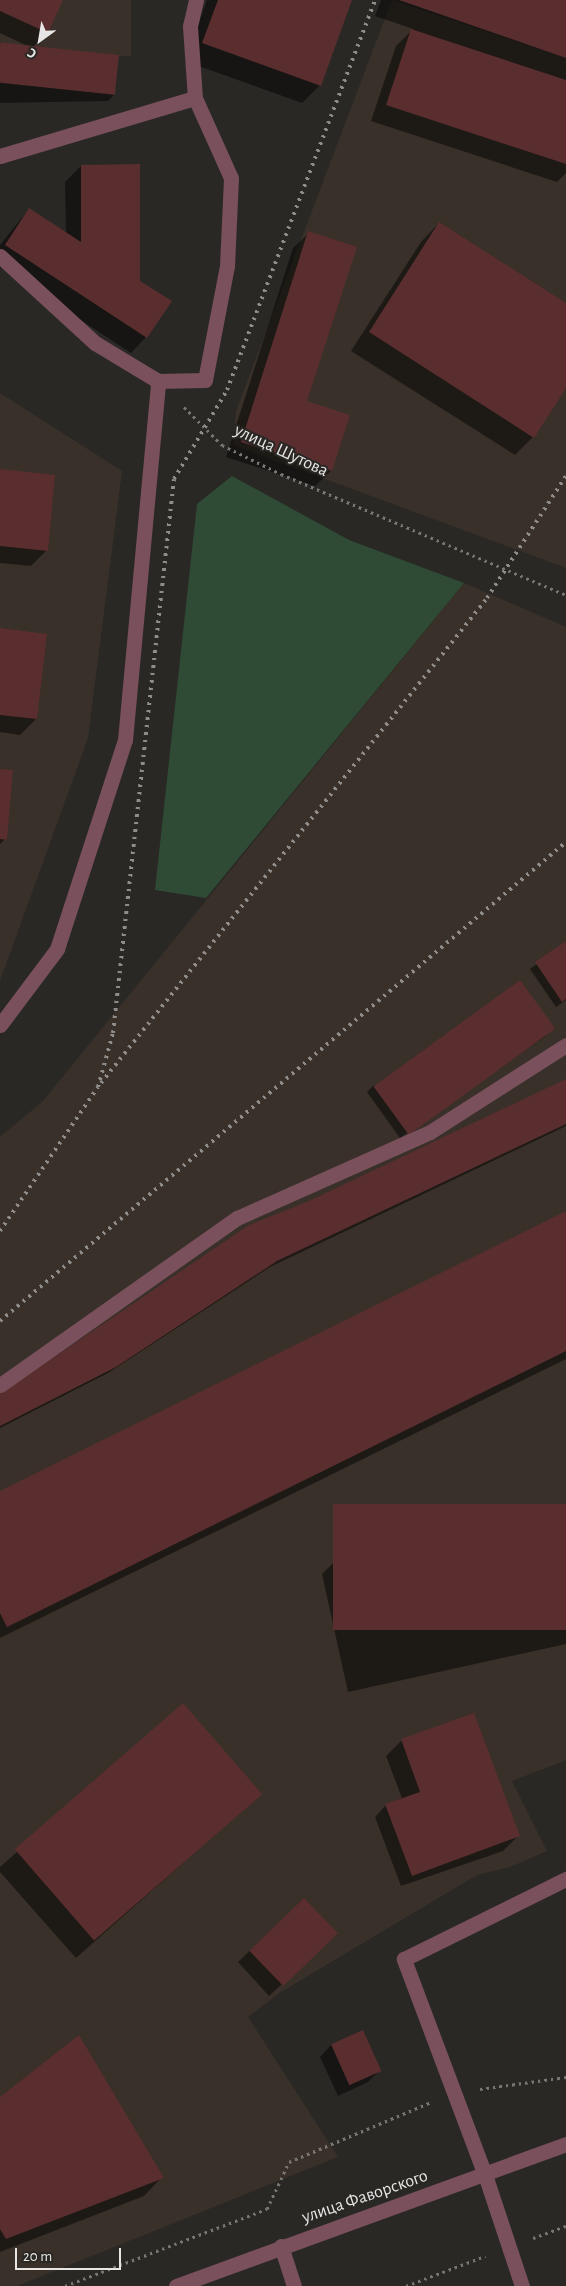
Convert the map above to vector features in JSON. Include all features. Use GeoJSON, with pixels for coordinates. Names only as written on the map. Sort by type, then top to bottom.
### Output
{"type":"FeatureCollection","features":[{"type":"Feature","properties":{"kind":"street"},"geometry":{"type":"LineString","coordinates":[[0,256],[95,343],[158,381],[205,380],[227,266],[231,178],[195,98],[190,26],[196,0]]}},
{"type":"Feature","properties":{"kind":"street"},"geometry":{"type":"LineString","coordinates":[[0,156],[195,98]]}},
{"type":"Feature","properties":{"kind":"street"},"geometry":{"type":"LineString","coordinates":[[0,1025],[57,949],[125,740],[158,381]]}},
{"type":"Feature","properties":{"kind":"street"},"geometry":{"type":"LineString","coordinates":[[0,1385],[237,1218],[430,1132],[566,1046]]}},
{"type":"Feature","properties":{"kind":"street"},"geometry":{"type":"LineString","coordinates":[[522,2286],[485,2175],[404,1959],[566,1879]]}},
{"type":"Feature","properties":{"kind":"street","name":"улица Фаворского"},"geometry":{"type":"LineString","coordinates":[[176,2286],[281,2246],[485,2175],[566,2144]]}},
{"type":"Feature","properties":{"kind":"street"},"geometry":{"type":"LineString","coordinates":[[281,2246],[294,2286]]}},
{"type":"Feature","properties":{"kind":"path","name":"улица Шутова"},"geometry":{"type":"LineString","coordinates":[[158,381],[222,445],[282,474],[566,595]]}},
{"type":"Feature","properties":{"kind":"path"},"geometry":{"type":"LineString","coordinates":[[64,2286],[267,2208],[289,2162],[454,2093],[566,2077]]}},
{"type":"Feature","properties":{"kind":"path"},"geometry":{"type":"LineString","coordinates":[[406,2286],[566,2226]]}},
{"type":"Feature","properties":{"kind":"shaded area"},"geometry":{"type":"Polygon","coordinates":[[[0,0],[131,0],[131,56],[0,56],[0,0]]]}},
{"type":"Feature","properties":{"kind":"shaded area"},"geometry":{"type":"Polygon","coordinates":[[[392,0],[566,58],[566,568],[233,445],[236,411],[392,0]]]}},
{"type":"Feature","properties":{"kind":"shaded area"},"geometry":{"type":"Polygon","coordinates":[[[0,393],[122,471],[88,738],[0,981],[0,393]]]}},
{"type":"Feature","properties":{"kind":"shaded area"},"geometry":{"type":"Polygon","coordinates":[[[464,583],[566,627],[566,1760],[512,1781],[547,1851],[510,1867],[477,1875],[281,1992],[248,2017],[338,2157],[17,2286],[0,2286],[0,1137],[43,1101],[464,583]]]}},
{"type":"Feature","properties":{"kind":"green space"},"geometry":{"type":"Polygon","coordinates":[[[232,476],[349,540],[464,583],[206,898],[155,890],[197,504],[232,476]]]}},
{"type":"Feature","properties":{"kind":"building"},"geometry":{"type":"Polygon","coordinates":[[[0,0],[63,0],[48,33],[0,11],[0,0]]]}},
{"type":"Feature","properties":{"kind":"building"},"geometry":{"type":"Polygon","coordinates":[[[218,0],[352,0],[321,86],[202,43],[218,0]]]}},
{"type":"Feature","properties":{"kind":"building"},"geometry":{"type":"Polygon","coordinates":[[[399,0],[566,0],[566,58],[399,0]]]}},
{"type":"Feature","properties":{"kind":"building"},"geometry":{"type":"Polygon","coordinates":[[[411,29],[566,80],[566,164],[386,105],[411,29]]]}},
{"type":"Feature","properties":{"kind":"building"},"geometry":{"type":"Polygon","coordinates":[[[1,43],[119,55],[115,95],[0,83],[1,43]]]}},
{"type":"Feature","properties":{"kind":"building"},"geometry":{"type":"Polygon","coordinates":[[[140,164],[140,281],[172,301],[147,338],[5,245],[29,208],[81,242],[81,165],[140,164]]]}},
{"type":"Feature","properties":{"kind":"building"},"geometry":{"type":"Polygon","coordinates":[[[439,222],[566,303],[566,388],[534,438],[369,332],[439,222]]]}},
{"type":"Feature","properties":{"kind":"building"},"geometry":{"type":"Polygon","coordinates":[[[308,231],[357,247],[307,401],[350,415],[332,471],[241,442],[308,231]]]}},
{"type":"Feature","properties":{"kind":"building"},"geometry":{"type":"Polygon","coordinates":[[[0,469],[55,475],[48,551],[0,546],[0,469]]]}},
{"type":"Feature","properties":{"kind":"building"},"geometry":{"type":"Polygon","coordinates":[[[0,628],[47,634],[37,719],[0,715],[0,628]]]}},
{"type":"Feature","properties":{"kind":"building"},"geometry":{"type":"Polygon","coordinates":[[[0,769],[13,770],[7,840],[0,839],[0,769]]]}},
{"type":"Feature","properties":{"kind":"building"},"geometry":{"type":"Polygon","coordinates":[[[566,941],[566,999],[562,1002],[535,962],[566,941]]]}},
{"type":"Feature","properties":{"kind":"building"},"geometry":{"type":"Polygon","coordinates":[[[520,980],[555,1029],[409,1135],[374,1086],[520,980]]]}},
{"type":"Feature","properties":{"kind":"building"},"geometry":{"type":"Polygon","coordinates":[[[566,1079],[566,1124],[277,1261],[116,1367],[0,1426],[0,1394],[249,1225],[309,1201],[566,1079]]]}},
{"type":"Feature","properties":{"kind":"building"},"geometry":{"type":"Polygon","coordinates":[[[566,1211],[566,1351],[7,1627],[0,1613],[0,1491],[566,1211]]]}},
{"type":"Feature","properties":{"kind":"building"},"geometry":{"type":"Polygon","coordinates":[[[333,1504],[566,1504],[566,1630],[333,1630],[333,1504]]]}},
{"type":"Feature","properties":{"kind":"building"},"geometry":{"type":"Polygon","coordinates":[[[183,1703],[262,1794],[94,1941],[15,1849],[183,1703]]]}},
{"type":"Feature","properties":{"kind":"building"},"geometry":{"type":"Polygon","coordinates":[[[474,1713],[520,1836],[412,1876],[385,1804],[420,1792],[401,1739],[474,1713]]]}},
{"type":"Feature","properties":{"kind":"building"},"geometry":{"type":"Polygon","coordinates":[[[304,1898],[338,1933],[283,1986],[249,1951],[304,1898]]]}},
{"type":"Feature","properties":{"kind":"building"},"geometry":{"type":"Polygon","coordinates":[[[363,2030],[381,2071],[349,2085],[331,2044],[363,2030]]]}},
{"type":"Feature","properties":{"kind":"building"},"geometry":{"type":"Polygon","coordinates":[[[79,2035],[164,2178],[6,2239],[0,2229],[0,2097],[79,2035]]]}},
{"type":"Feature","properties":{"kind":"railway"},"geometry":{"type":"LineString","coordinates":[[0,1231],[98,1087],[113,1033],[174,479],[227,390],[375,0]]}},
{"type":"Feature","properties":{"kind":"railway"},"geometry":{"type":"LineString","coordinates":[[101,1083],[487,598],[566,476]]}},
{"type":"Feature","properties":{"kind":"railway"},"geometry":{"type":"LineString","coordinates":[[0,1321],[566,842]]}}]}
